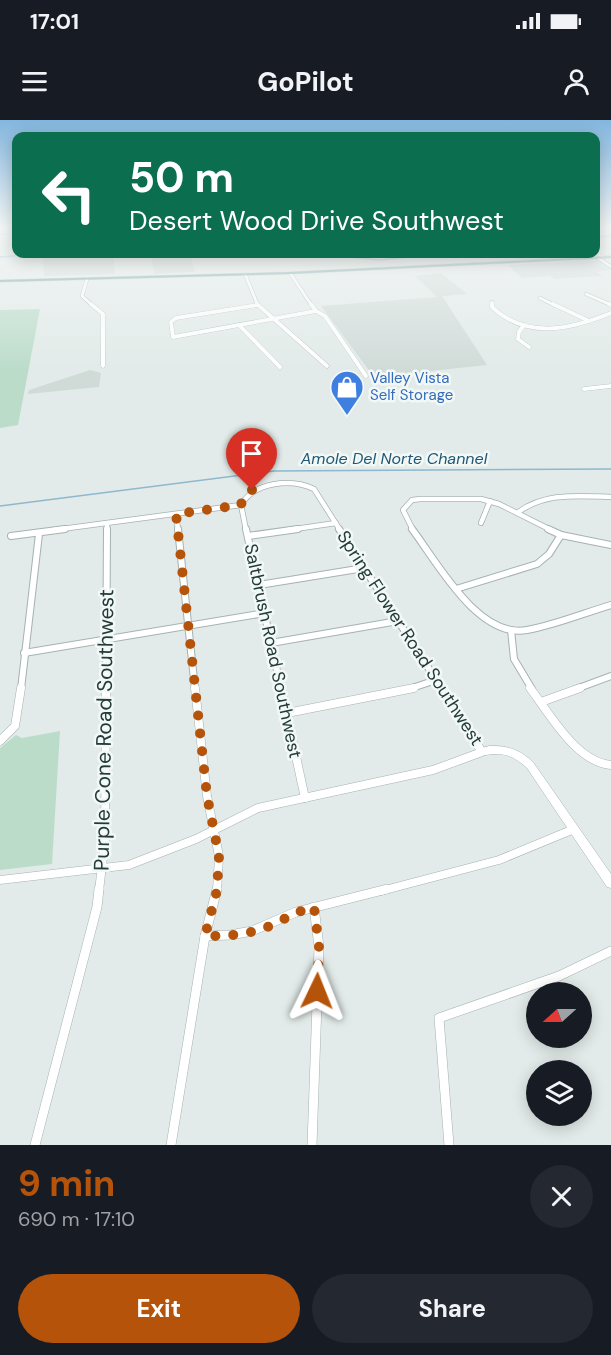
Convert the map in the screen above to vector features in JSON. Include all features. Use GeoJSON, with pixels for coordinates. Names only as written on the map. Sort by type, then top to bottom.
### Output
{"type":"FeatureCollection","features":[{"type":"Feature","properties":{"kind":"main road"},"geometry":{"type":"LineString","coordinates":[[0,281],[219,275]]}},
{"type":"Feature","properties":{"kind":"street"},"geometry":{"type":"LineString","coordinates":[[245,275],[257,306],[327,366]]}},
{"type":"Feature","properties":{"kind":"street"},"geometry":{"type":"LineString","coordinates":[[291,275],[316,311],[325,316],[366,376]]}},
{"type":"Feature","properties":{"kind":"street"},"geometry":{"type":"LineString","coordinates":[[87,279],[82,296],[103,314],[103,366]]}},
{"type":"Feature","properties":{"kind":"street"},"geometry":{"type":"LineString","coordinates":[[586,294],[611,305]]}},
{"type":"Feature","properties":{"kind":"street"},"geometry":{"type":"LineString","coordinates":[[540,298],[589,321]]}},
{"type":"Feature","properties":{"kind":"street"},"geometry":{"type":"LineString","coordinates":[[492,302],[492,307],[501,316],[524,325],[562,328],[611,315]]}},
{"type":"Feature","properties":{"kind":"street"},"geometry":{"type":"LineString","coordinates":[[257,306],[176,318],[171,322],[173,337],[316,311]]}},
{"type":"Feature","properties":{"kind":"street"},"geometry":{"type":"LineString","coordinates":[[239,325],[280,368]]}},
{"type":"Feature","properties":{"kind":"street"},"geometry":{"type":"LineString","coordinates":[[524,325],[518,339],[528,347]]}},
{"type":"Feature","properties":{"kind":"street"},"geometry":{"type":"LineString","coordinates":[[584,388],[611,386]]}},
{"type":"Feature","properties":{"kind":"street","name":"Spring Flower Road Southwest"},"geometry":{"type":"LineString","coordinates":[[241,505],[247,494],[268,485],[307,485],[316,491],[482,752],[494,749],[509,750],[520,755],[530,765],[611,883]]}},
{"type":"Feature","properties":{"kind":"street"},"geometry":{"type":"LineString","coordinates":[[517,513],[529,503],[543,498],[611,497]]}},
{"type":"Feature","properties":{"kind":"street"},"geometry":{"type":"LineString","coordinates":[[611,545],[561,535],[490,501],[476,498],[412,500],[406,505],[404,515],[456,589],[483,618],[511,630],[532,628],[611,605]]}},
{"type":"Feature","properties":{"kind":"street"},"geometry":{"type":"LineString","coordinates":[[481,523],[490,501]]}},
{"type":"Feature","properties":{"kind":"street"},"geometry":{"type":"LineString","coordinates":[[11,536],[241,505]]}},
{"type":"Feature","properties":{"kind":"street","name":"Saltbrush Road Southwest"},"geometry":{"type":"LineString","coordinates":[[241,505],[305,798]]}},
{"type":"Feature","properties":{"kind":"street"},"geometry":{"type":"LineString","coordinates":[[171,1145],[205,936],[217,890],[219,856],[207,796],[176,514]]}},
{"type":"Feature","properties":{"kind":"street"},"geometry":{"type":"LineString","coordinates":[[248,536],[336,523]]}},
{"type":"Feature","properties":{"kind":"street","name":"Purple Cone Road Southwest"},"geometry":{"type":"LineString","coordinates":[[35,1145],[97,907],[102,869],[105,840],[107,524]]}},
{"type":"Feature","properties":{"kind":"street"},"geometry":{"type":"LineString","coordinates":[[0,741],[15,726],[17,718],[39,534]]}},
{"type":"Feature","properties":{"kind":"street"},"geometry":{"type":"LineString","coordinates":[[456,589],[537,564],[549,555],[561,535]]}},
{"type":"Feature","properties":{"kind":"street"},"geometry":{"type":"LineString","coordinates":[[259,585],[364,568]]}},
{"type":"Feature","properties":{"kind":"street"},"geometry":{"type":"LineString","coordinates":[[24,653],[265,613]]}},
{"type":"Feature","properties":{"kind":"street"},"geometry":{"type":"LineString","coordinates":[[271,643],[398,621]]}},
{"type":"Feature","properties":{"kind":"street"},"geometry":{"type":"LineString","coordinates":[[511,630],[511,648],[517,668],[541,702],[579,751],[598,764],[611,765]]}},
{"type":"Feature","properties":{"kind":"street"},"geometry":{"type":"LineString","coordinates":[[541,702],[611,676]]}},
{"type":"Feature","properties":{"kind":"street"},"geometry":{"type":"LineString","coordinates":[[287,712],[410,689],[436,680]]}},
{"type":"Feature","properties":{"kind":"street"},"geometry":{"type":"LineString","coordinates":[[0,880],[129,865],[157,855],[258,808],[433,770],[482,752]]}},
{"type":"Feature","properties":{"kind":"street"},"geometry":{"type":"LineString","coordinates":[[205,936],[249,933],[296,912],[499,860],[574,829]]}},
{"type":"Feature","properties":{"kind":"street"},"geometry":{"type":"LineString","coordinates":[[312,1145],[319,947],[314,907]]}},
{"type":"Feature","properties":{"kind":"street"},"geometry":{"type":"LineString","coordinates":[[449,1145],[439,1018],[560,976],[611,951]]}},
{"type":"Feature","properties":{"kind":"shaded area"},"geometry":{"type":"Polygon","coordinates":[[[44,275],[85,275],[44,276],[44,275]]]}},
{"type":"Feature","properties":{"kind":"shaded area"},"geometry":{"type":"Polygon","coordinates":[[[443,275],[467,294],[442,296],[487,365],[374,377],[321,306],[437,297],[415,276],[443,275]]]}},
{"type":"Feature","properties":{"kind":"shaded area"},"geometry":{"type":"Polygon","coordinates":[[[519,275],[602,276],[555,279],[549,276],[522,278],[519,275]]]}},
{"type":"Feature","properties":{"kind":"shaded area"},"geometry":{"type":"Polygon","coordinates":[[[90,370],[101,373],[99,387],[28,394],[29,390],[90,370]]]}},
{"type":"Feature","properties":{"kind":"green space"},"geometry":{"type":"Polygon","coordinates":[[[40,309],[18,425],[0,428],[0,310],[40,309]]]}},
{"type":"Feature","properties":{"kind":"green space"},"geometry":{"type":"Polygon","coordinates":[[[60,731],[52,864],[0,870],[0,748],[16,735],[22,738],[60,731]]]}},
{"type":"Feature","properties":{"kind":"waterway","name":"Amole Del Norte Channel"},"geometry":{"type":"LineString","coordinates":[[0,506],[274,471],[611,469]]}},
{"type":"Feature","properties":{"kind":"place","name":"Valley Vista Self Storage"},"geometry":{"type":"Point","coordinates":[347,416]}},
{"type":"Feature","properties":{"kind":"route"},"geometry":{"type":"LineString","coordinates":[[252,490],[243,497],[241,505],[176,514],[207,796],[219,856],[217,890],[205,936],[249,933],[296,912],[314,907],[319,947],[317,991]]}}]}
